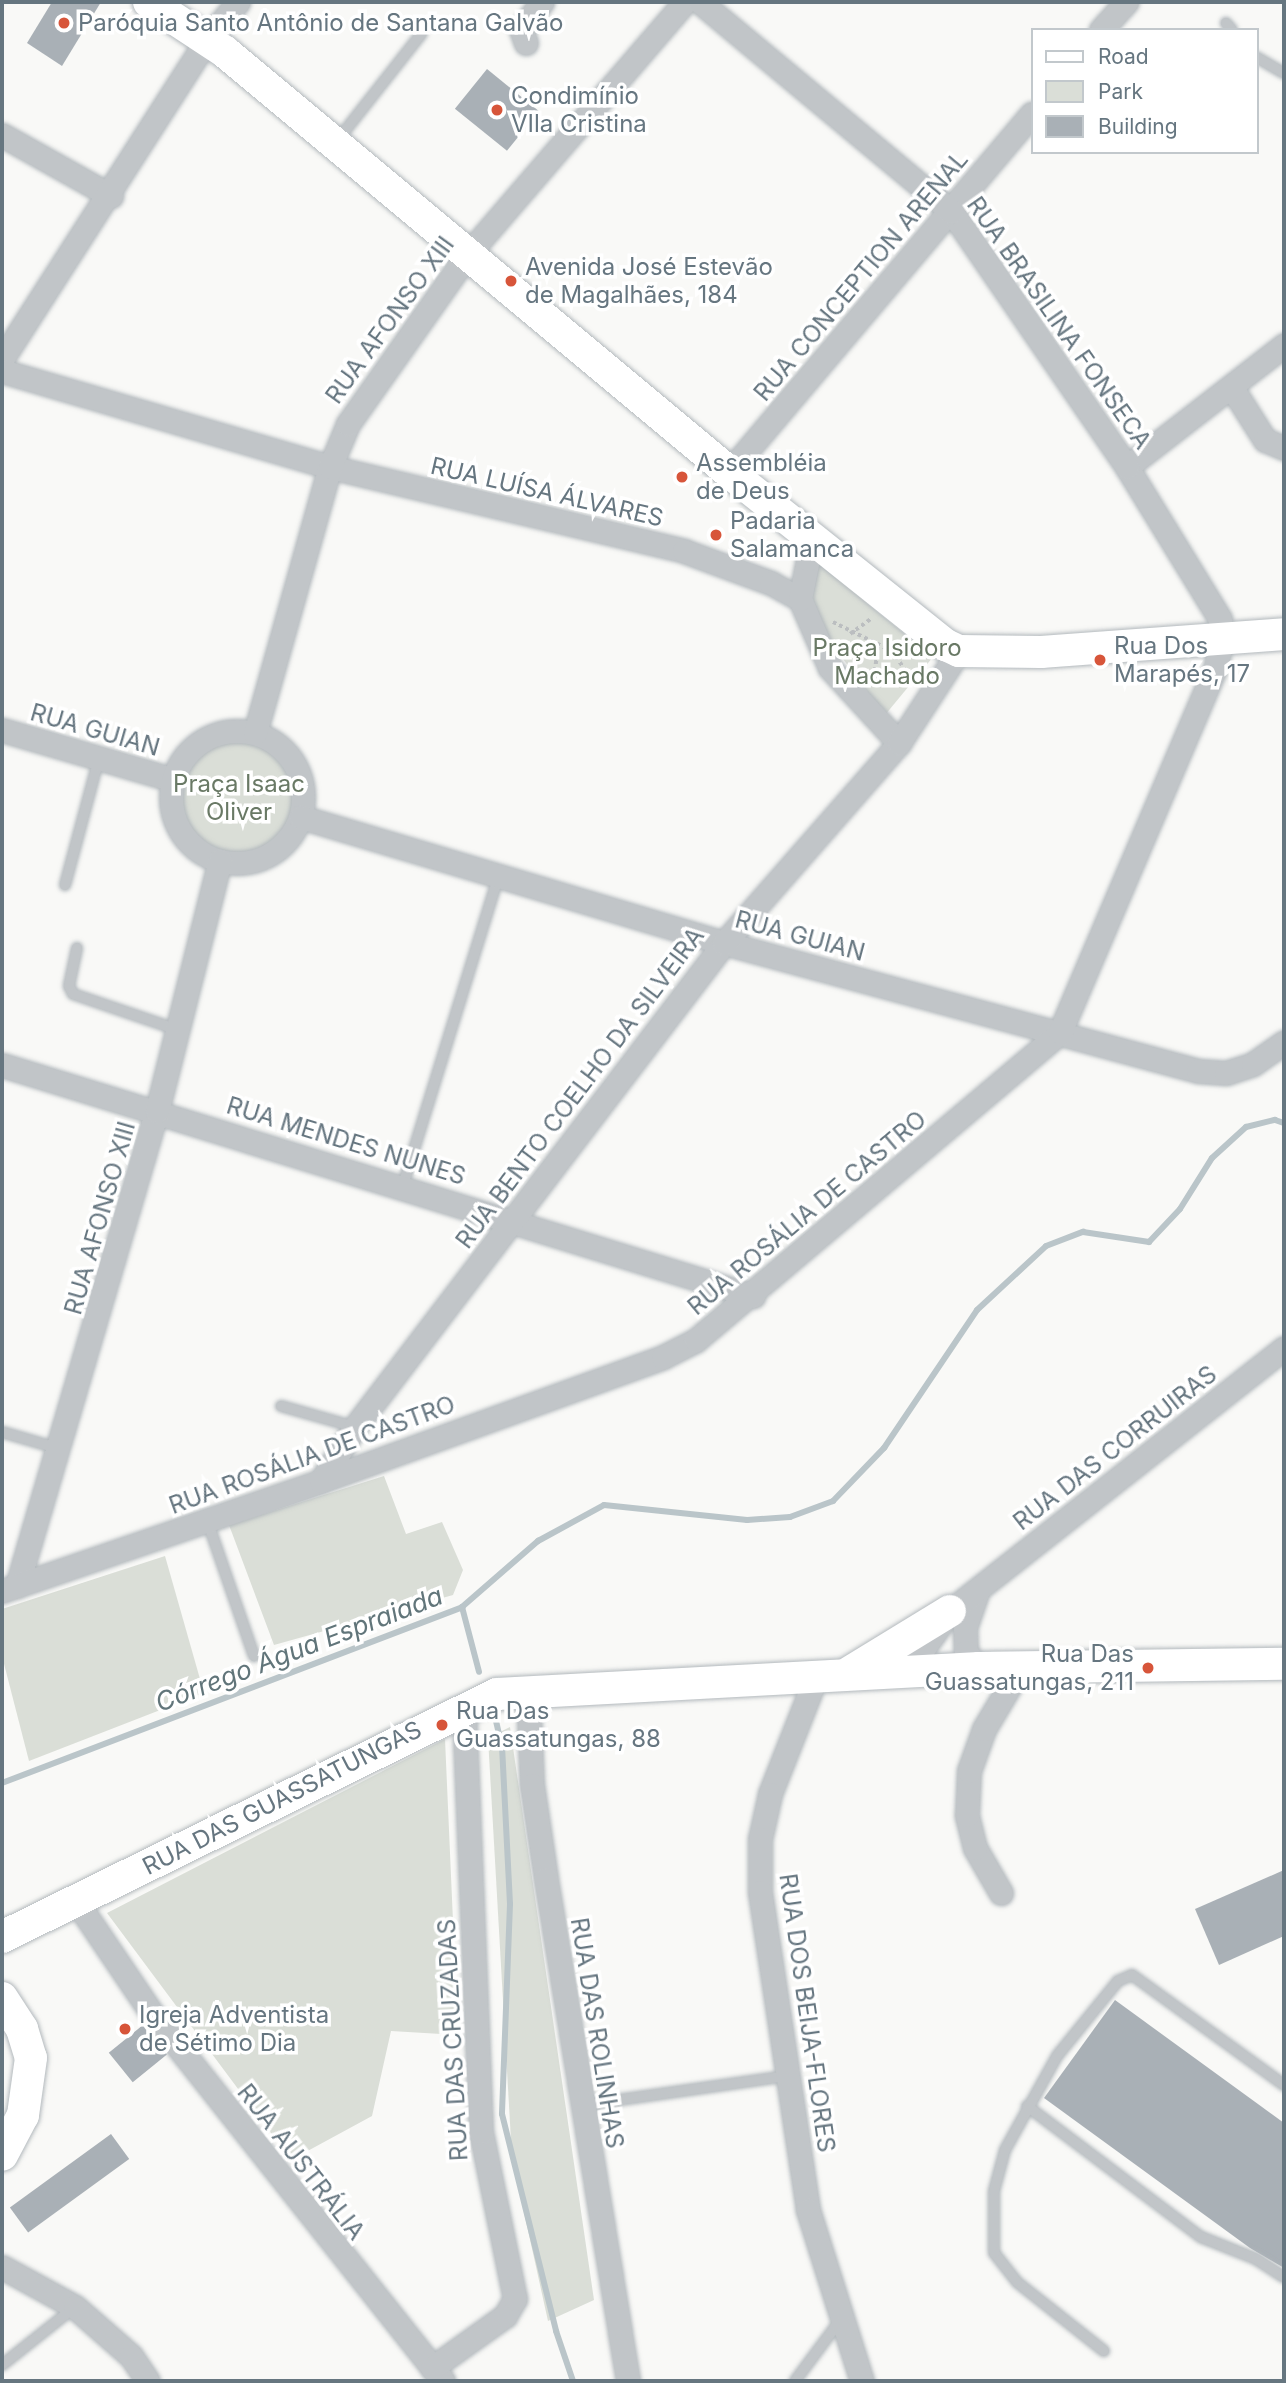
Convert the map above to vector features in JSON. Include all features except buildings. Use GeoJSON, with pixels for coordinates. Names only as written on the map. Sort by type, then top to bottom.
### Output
{"type":"FeatureCollection","features":[{"type":"Feature","properties":{"kind":"street"},"geometry":{"type":"LineString","coordinates":[[149,2],[208,38],[729,472],[952,648],[1041,652],[1284,634]]}},
{"type":"Feature","properties":{"kind":"street"},"geometry":{"type":"LineString","coordinates":[[2,359],[111,196],[208,38],[238,2]]}},
{"type":"Feature","properties":{"kind":"street"},"geometry":{"type":"LineString","coordinates":[[526,43],[521,29],[542,2]]}},
{"type":"Feature","properties":{"kind":"street","name":"RUA AFONSO XIII"},"geometry":{"type":"LineString","coordinates":[[255,733],[330,467],[348,424],[376,379],[468,254],[685,2]]}},
{"type":"Feature","properties":{"kind":"street","name":"RUA BRASILINA FONSECA"},"geometry":{"type":"LineString","coordinates":[[700,2],[951,211],[1127,467],[1220,619],[1223,638]]}},
{"type":"Feature","properties":{"kind":"street"},"geometry":{"type":"LineString","coordinates":[[1103,28],[1126,2]]}},
{"type":"Feature","properties":{"kind":"street","name":"RUA CONCEPTION ARENAL"},"geometry":{"type":"LineString","coordinates":[[729,472],[1030,116]]}},
{"type":"Feature","properties":{"kind":"street"},"geometry":{"type":"LineString","coordinates":[[2,135],[111,196]]}},
{"type":"Feature","properties":{"kind":"street"},"geometry":{"type":"LineString","coordinates":[[1127,467],[1284,345]]}},
{"type":"Feature","properties":{"kind":"street","name":"RUA LUÍSA ÁLVARES"},"geometry":{"type":"LineString","coordinates":[[2,371],[330,467],[684,551],[771,583],[800,599]]}},
{"type":"Feature","properties":{"kind":"street"},"geometry":{"type":"LineString","coordinates":[[1232,388],[1265,440],[1284,448]]}},
{"type":"Feature","properties":{"kind":"street"},"geometry":{"type":"LineString","coordinates":[[802,529],[808,559],[800,599],[830,668],[899,743],[929,702],[952,648]]}},
{"type":"Feature","properties":{"kind":"street","name":"RUA ROSÁLIA DE CASTRO"},"geometry":{"type":"LineString","coordinates":[[10,1588],[321,1481],[663,1357],[696,1340],[753,1296],[1060,1032],[1215,669],[1223,638]]}},
{"type":"Feature","properties":{"kind":"street","name":"RUA GUIAN"},"geometry":{"type":"LineString","coordinates":[[2,730],[174,780]]}},
{"type":"Feature","properties":{"kind":"street"},"geometry":{"type":"LineString","coordinates":[[235,731],[255,733],[290,756],[304,796],[301,817],[278,850],[250,862],[220,861],[201,853],[176,821],[171,800],[174,780],[182,761],[205,740],[235,731]]}},
{"type":"Feature","properties":{"kind":"street","name":"RUA BENTO COELHO DA SILVEIRA"},"geometry":{"type":"LineString","coordinates":[[321,1481],[355,1427],[724,943],[899,743]]}},
{"type":"Feature","properties":{"kind":"street","name":"RUA GUIAN"},"geometry":{"type":"LineString","coordinates":[[301,817],[498,878],[724,943],[1060,1032],[1198,1072],[1226,1073],[1252,1064],[1284,1042]]}},
{"type":"Feature","properties":{"kind":"street","name":"RUA AFONSO XIII"},"geometry":{"type":"LineString","coordinates":[[10,1588],[60,1449],[157,1111],[220,861]]}},
{"type":"Feature","properties":{"kind":"street","name":"RUA MENDES NUNES"},"geometry":{"type":"LineString","coordinates":[[3,1069],[157,1111],[403,1185],[753,1296]]}},
{"type":"Feature","properties":{"kind":"street","name":"RUA DAS CORRUIRAS"},"geometry":{"type":"LineString","coordinates":[[906,1673],[950,1611],[1284,1348]]}},
{"type":"Feature","properties":{"kind":"street"},"geometry":{"type":"LineString","coordinates":[[978,1590],[965,1627],[966,1652],[979,1668]]}},
{"type":"Feature","properties":{"kind":"street"},"geometry":{"type":"LineString","coordinates":[[829,1677],[950,1611]]}},
{"type":"Feature","properties":{"kind":"street","name":"RUA DAS GUASSATUNGAS"},"geometry":{"type":"LineString","coordinates":[[2,1937],[497,1694],[979,1668],[1284,1664]]}},
{"type":"Feature","properties":{"kind":"street"},"geometry":{"type":"LineString","coordinates":[[1001,1893],[975,1847],[967,1815],[969,1771],[984,1730],[1021,1667]]}},
{"type":"Feature","properties":{"kind":"street","name":"RUA DOS BEIJA-FLORES"},"geometry":{"type":"LineString","coordinates":[[829,1677],[769,1794],[760,1839],[760,1892],[808,2210],[862,2381]]}},
{"type":"Feature","properties":{"kind":"street","name":"RUA DAS ROLINHAS"},"geometry":{"type":"LineString","coordinates":[[528,1691],[532,1785],[628,2381]]}},
{"type":"Feature","properties":{"kind":"street","name":"RUA DAS CRUZADAS"},"geometry":{"type":"LineString","coordinates":[[438,2375],[505,2316],[515,2299],[481,2132],[464,1708]]}},
{"type":"Feature","properties":{"kind":"street","name":"RUA AUSTRÁLIA"},"geometry":{"type":"LineString","coordinates":[[76,1901],[153,2015],[438,2375]]}},
{"type":"Feature","properties":{"kind":"street"},"geometry":{"type":"LineString","coordinates":[[2,1998],[22,2029],[31,2058],[26,2104],[2,2155]]}},
{"type":"Feature","properties":{"kind":"street"},"geometry":{"type":"LineString","coordinates":[[2,2267],[75,2307],[131,2357],[148,2381]]}},
{"type":"Feature","properties":{"kind":"lane"},"geometry":{"type":"LineString","coordinates":[[335,143],[422,33]]}},
{"type":"Feature","properties":{"kind":"lane"},"geometry":{"type":"LineString","coordinates":[[1258,59],[1264,65],[1284,73]]}},
{"type":"Feature","properties":{"kind":"lane"},"geometry":{"type":"LineString","coordinates":[[65,885],[99,758]]}},
{"type":"Feature","properties":{"kind":"lane"},"geometry":{"type":"LineString","coordinates":[[403,1185],[498,878]]}},
{"type":"Feature","properties":{"kind":"lane"},"geometry":{"type":"LineString","coordinates":[[77,948],[69,986],[73,994],[178,1030]]}},
{"type":"Feature","properties":{"kind":"lane"},"geometry":{"type":"LineString","coordinates":[[281,1406],[355,1427]]}},
{"type":"Feature","properties":{"kind":"lane"},"geometry":{"type":"LineString","coordinates":[[2,1432],[60,1449]]}},
{"type":"Feature","properties":{"kind":"lane"},"geometry":{"type":"LineString","coordinates":[[207,1520],[254,1656]]}},
{"type":"Feature","properties":{"kind":"lane"},"geometry":{"type":"LineString","coordinates":[[1104,2351],[1010,2276],[993,2253],[994,2191],[1005,2150],[1057,2056],[1124,1975],[1141,1979],[1284,2085]]}},
{"type":"Feature","properties":{"kind":"lane"},"geometry":{"type":"LineString","coordinates":[[583,2105],[788,2076]]}},
{"type":"Feature","properties":{"kind":"lane"},"geometry":{"type":"LineString","coordinates":[[1027,2106],[1201,2237],[1256,2259],[1284,2277]]}},
{"type":"Feature","properties":{"kind":"lane"},"geometry":{"type":"LineString","coordinates":[[2,2365],[75,2307]]}},
{"type":"Feature","properties":{"kind":"lane"},"geometry":{"type":"LineString","coordinates":[[795,2381],[842,2317]]}},
{"type":"Feature","properties":{"kind":"path"},"geometry":{"type":"LineString","coordinates":[[800,599],[850,634],[892,651],[952,648]]}},
{"type":"Feature","properties":{"kind":"path"},"geometry":{"type":"LineString","coordinates":[[870,713],[878,646]]}},
{"type":"Feature","properties":{"kind":"path"},"geometry":{"type":"LineString","coordinates":[[892,651],[929,702]]}},
{"type":"Feature","properties":{"kind":"green space","name":"Praça Isidoro Machado"},"geometry":{"type":"Polygon","coordinates":[[[821,566],[933,657],[885,715],[828,639],[808,586],[815,567],[821,566]]]}},
{"type":"Feature","properties":{"kind":"green space","name":"Praça Isaac Oliver"},"geometry":{"type":"Polygon","coordinates":[[[239,738],[262,742],[281,755],[294,774],[298,797],[294,820],[281,839],[262,852],[239,856],[216,852],[197,839],[184,820],[180,797],[184,774],[197,755],[216,742],[239,738]]]}},
{"type":"Feature","properties":{"kind":"green space"},"geometry":{"type":"Polygon","coordinates":[[[384,1476],[406,1534],[442,1522],[463,1570],[453,1595],[274,1645],[229,1525],[384,1476]]]}},
{"type":"Feature","properties":{"kind":"green space"},"geometry":{"type":"Polygon","coordinates":[[[165,1556],[204,1693],[29,1761],[2,1656],[2,1609],[165,1556]]]}},
{"type":"Feature","properties":{"kind":"green space"},"geometry":{"type":"Polygon","coordinates":[[[510,1727],[594,2300],[548,2321],[512,2158],[488,1738],[510,1727]]]}},
{"type":"Feature","properties":{"kind":"green space"},"geometry":{"type":"Polygon","coordinates":[[[445,1739],[458,2035],[391,2031],[372,2116],[291,2160],[107,1913],[445,1739]]]}},
{"type":"Feature","properties":{"kind":"waterway","name":"Córrego Água Espraiada"},"geometry":{"type":"LineString","coordinates":[[2,1783],[462,1607],[538,1541],[604,1505],[747,1520],[790,1517],[833,1501],[884,1448],[977,1310],[1046,1246],[1083,1232],[1149,1242],[1180,1209],[1212,1158],[1246,1127],[1275,1120],[1284,1123]]}},
{"type":"Feature","properties":{"kind":"waterway"},"geometry":{"type":"LineString","coordinates":[[462,1607],[479,1672]]}},
{"type":"Feature","properties":{"kind":"waterway"},"geometry":{"type":"LineString","coordinates":[[496,1721],[502,1746],[510,1904],[502,2114],[556,2331],[573,2381]]}},
{"type":"Feature","properties":{"kind":"place","name":"Paróquia Santo Antônio de Santana Galvão"},"geometry":{"type":"Point","coordinates":[64,23]}},
{"type":"Feature","properties":{"kind":"place","name":"Condimínio VIla Cristina"},"geometry":{"type":"Point","coordinates":[497,110]}},
{"type":"Feature","properties":{"kind":"place","name":"Avenida José Estevão de Magalhães, 184"},"geometry":{"type":"Point","coordinates":[511,281]}},
{"type":"Feature","properties":{"kind":"place","name":"Assembléia de Deus"},"geometry":{"type":"Point","coordinates":[682,477]}},
{"type":"Feature","properties":{"kind":"place","name":"Padaria Salamanca"},"geometry":{"type":"Point","coordinates":[716,535]}},
{"type":"Feature","properties":{"kind":"place","name":"Rua Dos Marapés, 17"},"geometry":{"type":"Point","coordinates":[1100,660]}},
{"type":"Feature","properties":{"kind":"place","name":"Rua Das Guassatungas, 211"},"geometry":{"type":"Point","coordinates":[1148,1668]}},
{"type":"Feature","properties":{"kind":"place","name":"Rua Das Guassatungas, 88"},"geometry":{"type":"Point","coordinates":[442,1725]}},
{"type":"Feature","properties":{"kind":"place","name":"Igreja Adventista de Sétimo Dia"},"geometry":{"type":"Point","coordinates":[125,2029]}}]}
